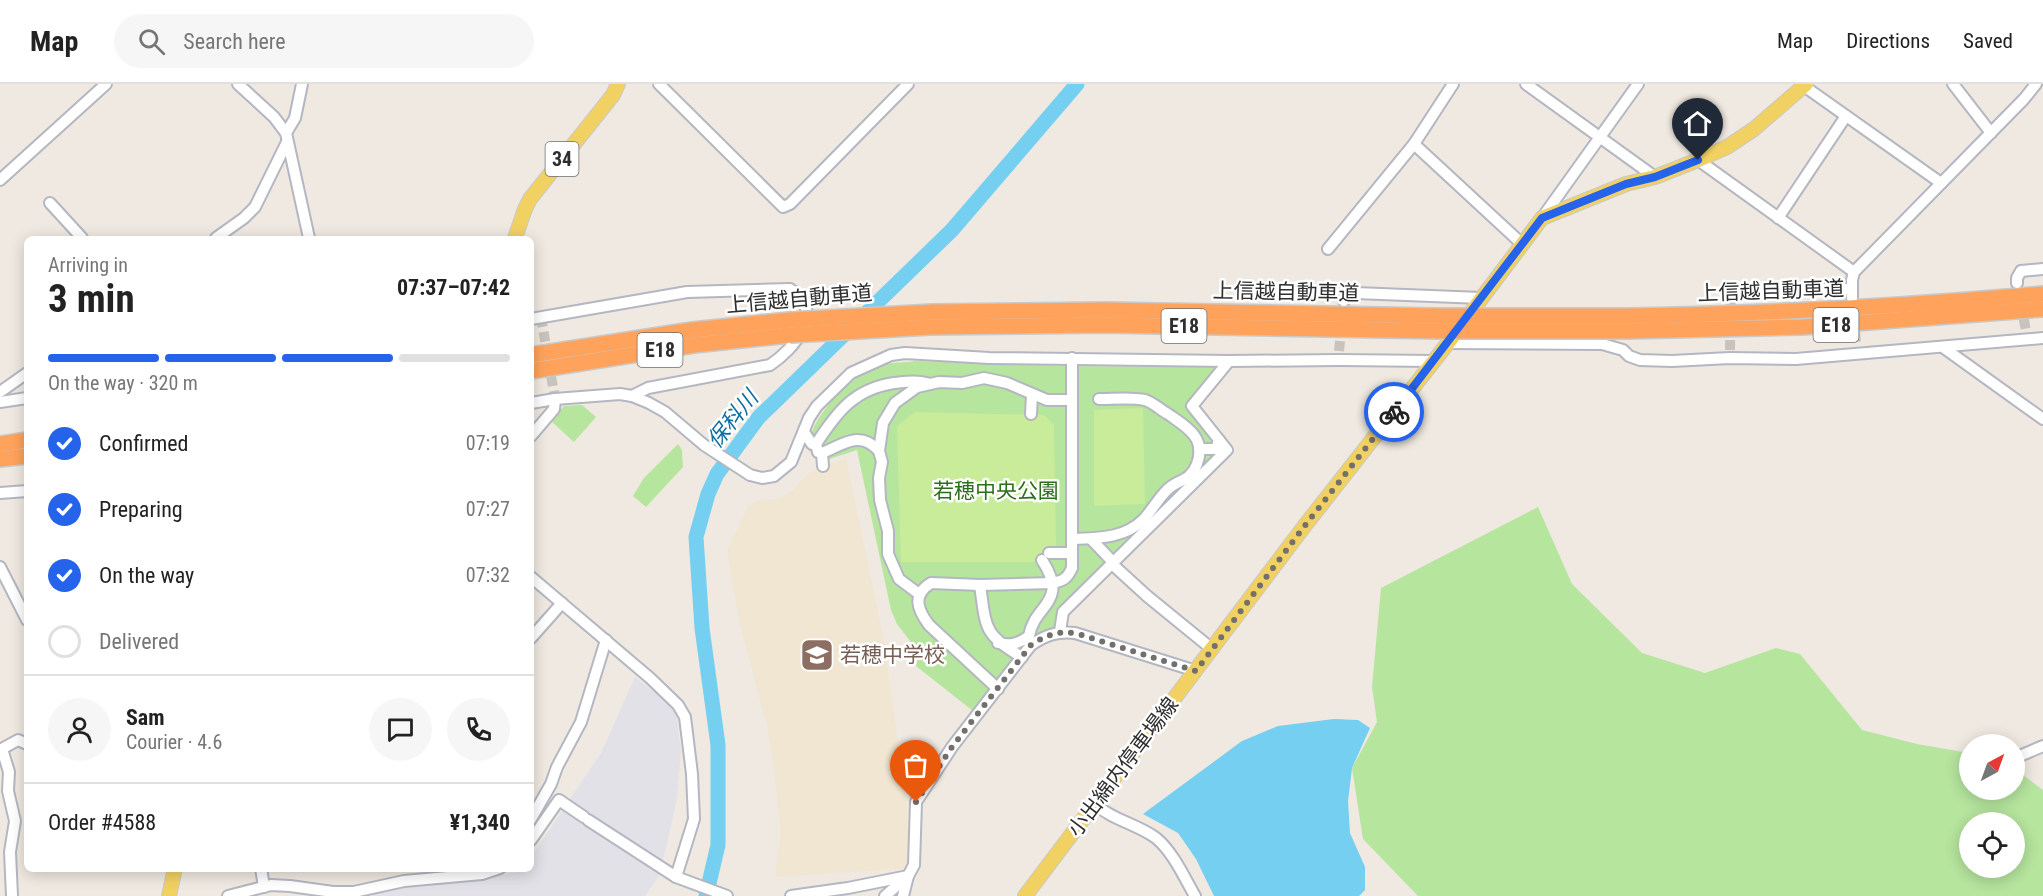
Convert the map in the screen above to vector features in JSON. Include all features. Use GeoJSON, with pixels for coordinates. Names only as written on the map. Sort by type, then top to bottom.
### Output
{"type":"FeatureCollection","features":[{"type":"Feature","properties":{"kind":"highway","name":"上信越自動車道"},"geometry":{"type":"LineString","coordinates":[[534,356],[681,331],[1116,310],[1442,330],[1629,324],[2043,294]]}},
{"type":"Feature","properties":{"kind":"highway","name":"上信越自動車道"},"geometry":{"type":"LineString","coordinates":[[1629,324],[1802,327],[2043,309]]}},
{"type":"Feature","properties":{"kind":"highway","name":"上信越自動車道"},"geometry":{"type":"LineString","coordinates":[[534,371],[790,327]]}},
{"type":"Feature","properties":{"kind":"highway"},"geometry":{"type":"LineString","coordinates":[[0,444],[24,440]]}},
{"type":"Feature","properties":{"kind":"highway"},"geometry":{"type":"LineString","coordinates":[[0,459],[24,456]]}},
{"type":"Feature","properties":{"kind":"main road","name":"34"},"geometry":{"type":"LineString","coordinates":[[516,236],[530,199],[613,95],[618,84]]}},
{"type":"Feature","properties":{"kind":"main road","name":"小出綿内停車場線"},"geometry":{"type":"LineString","coordinates":[[1025,896],[1303,528],[1434,362],[1442,330],[1481,298],[1542,218],[1626,184],[1655,177],[1727,147],[1754,129],[1803,85]]}},
{"type":"Feature","properties":{"kind":"main road"},"geometry":{"type":"LineString","coordinates":[[169,896],[175,872]]}},
{"type":"Feature","properties":{"kind":"street"},"geometry":{"type":"LineString","coordinates":[[0,180],[106,84]]}},
{"type":"Feature","properties":{"kind":"street"},"geometry":{"type":"LineString","coordinates":[[238,84],[274,117],[287,137],[309,236]]}},
{"type":"Feature","properties":{"kind":"street"},"geometry":{"type":"LineString","coordinates":[[219,236],[255,207],[295,118],[302,84]]}},
{"type":"Feature","properties":{"kind":"street"},"geometry":{"type":"LineString","coordinates":[[659,84],[783,207],[790,204],[908,84]]}},
{"type":"Feature","properties":{"kind":"street"},"geometry":{"type":"LineString","coordinates":[[1328,249],[1414,144],[1453,84]]}},
{"type":"Feature","properties":{"kind":"street"},"geometry":{"type":"LineString","coordinates":[[1526,84],[1655,177]]}},
{"type":"Feature","properties":{"kind":"street"},"geometry":{"type":"LineString","coordinates":[[1542,218],[1638,84]]}},
{"type":"Feature","properties":{"kind":"street"},"geometry":{"type":"LineString","coordinates":[[1953,84],[1991,133]]}},
{"type":"Feature","properties":{"kind":"street"},"geometry":{"type":"LineString","coordinates":[[1731,294],[1730,289],[1852,293],[1854,272],[2036,84]]}},
{"type":"Feature","properties":{"kind":"street"},"geometry":{"type":"LineString","coordinates":[[1803,85],[1941,183]]}},
{"type":"Feature","properties":{"kind":"street"},"geometry":{"type":"LineString","coordinates":[[1778,218],[1846,116]]}},
{"type":"Feature","properties":{"kind":"street"},"geometry":{"type":"LineString","coordinates":[[1414,144],[1521,243]]}},
{"type":"Feature","properties":{"kind":"street"},"geometry":{"type":"LineString","coordinates":[[1698,160],[1854,272]]}},
{"type":"Feature","properties":{"kind":"street"},"geometry":{"type":"LineString","coordinates":[[50,202],[80,236]]}},
{"type":"Feature","properties":{"kind":"street"},"geometry":{"type":"LineString","coordinates":[[2017,283],[2021,271],[2043,269]]}},
{"type":"Feature","properties":{"kind":"street"},"geometry":{"type":"LineString","coordinates":[[534,318],[687,292],[790,290],[798,294],[805,302],[807,312],[797,341],[770,365],[648,388],[632,396]]}},
{"type":"Feature","properties":{"kind":"street"},"geometry":{"type":"LineString","coordinates":[[1344,301],[1345,295],[1356,293],[1481,298]]}},
{"type":"Feature","properties":{"kind":"street"},"geometry":{"type":"LineString","coordinates":[[1442,330],[1602,344],[1623,350],[1629,356],[1640,360],[1672,361],[1730,354],[1796,358],[1856,349],[1944,348],[2026,335],[2043,338]]}},
{"type":"Feature","properties":{"kind":"street"},"geometry":{"type":"LineString","coordinates":[[1944,348],[2043,419]]}},
{"type":"Feature","properties":{"kind":"street"},"geometry":{"type":"LineString","coordinates":[[534,402],[620,394],[632,396],[665,412],[704,445],[750,475],[762,478],[774,476],[791,462],[817,406],[851,373],[891,355],[905,353],[989,358],[1229,361],[1338,355],[1434,362]]}},
{"type":"Feature","properties":{"kind":"street"},"geometry":{"type":"LineString","coordinates":[[998,689],[929,625],[919,612],[919,594],[931,583],[980,585],[1052,583],[1063,581],[1069,575],[1072,568],[1072,358]]}},
{"type":"Feature","properties":{"kind":"street"},"geometry":{"type":"LineString","coordinates":[[1218,449],[1192,406],[1229,361]]}},
{"type":"Feature","properties":{"kind":"street"},"geometry":{"type":"LineString","coordinates":[[0,392],[24,375]]}},
{"type":"Feature","properties":{"kind":"street"},"geometry":{"type":"LineString","coordinates":[[919,594],[899,579],[888,554],[888,531],[880,500],[879,478],[882,462],[879,451],[883,423],[895,403],[917,387],[962,383],[984,378],[1007,383],[1047,400],[1071,400]]}},
{"type":"Feature","properties":{"kind":"street"},"geometry":{"type":"LineString","coordinates":[[823,466],[819,449],[832,420],[849,400],[878,385],[916,380],[933,384]]}},
{"type":"Feature","properties":{"kind":"street"},"geometry":{"type":"LineString","coordinates":[[1031,414],[1032,395]]}},
{"type":"Feature","properties":{"kind":"street"},"geometry":{"type":"LineString","coordinates":[[0,402],[24,398]]}},
{"type":"Feature","properties":{"kind":"street"},"geometry":{"type":"LineString","coordinates":[[534,432],[554,409],[555,399]]}},
{"type":"Feature","properties":{"kind":"street"},"geometry":{"type":"LineString","coordinates":[[1072,539],[1114,537],[1133,528],[1145,518],[1155,502],[1170,487],[1186,479],[1197,464],[1199,449],[1195,435],[1186,425],[1146,400],[1099,399]]}},
{"type":"Feature","properties":{"kind":"street"},"geometry":{"type":"LineString","coordinates":[[804,432],[812,444],[819,449]]}},
{"type":"Feature","properties":{"kind":"street"},"geometry":{"type":"LineString","coordinates":[[819,449],[856,438],[870,441],[879,451]]}},
{"type":"Feature","properties":{"kind":"street"},"geometry":{"type":"LineString","coordinates":[[1199,449],[1218,449]]}},
{"type":"Feature","properties":{"kind":"street"},"geometry":{"type":"LineString","coordinates":[[1060,631],[1063,612],[1218,449]]}},
{"type":"Feature","properties":{"kind":"street"},"geometry":{"type":"LineString","coordinates":[[0,493],[24,491]]}},
{"type":"Feature","properties":{"kind":"street"},"geometry":{"type":"LineString","coordinates":[[1091,538],[1147,596],[1212,649]]}},
{"type":"Feature","properties":{"kind":"street"},"geometry":{"type":"LineString","coordinates":[[998,643],[1009,645],[1019,643],[1029,636],[1030,630],[1048,604],[1053,591],[1046,556],[1072,553]]}},
{"type":"Feature","properties":{"kind":"street"},"geometry":{"type":"LineString","coordinates":[[0,567],[24,614]]}},
{"type":"Feature","properties":{"kind":"street"},"geometry":{"type":"LineString","coordinates":[[534,580],[650,678],[678,705],[685,717],[692,774],[694,819],[676,877]]}},
{"type":"Feature","properties":{"kind":"street"},"geometry":{"type":"LineString","coordinates":[[980,585],[987,628],[998,643],[1022,657]]}},
{"type":"Feature","properties":{"kind":"street"},"geometry":{"type":"LineString","coordinates":[[534,635],[562,603]]}},
{"type":"Feature","properties":{"kind":"street"},"geometry":{"type":"LineString","coordinates":[[903,896],[908,876],[914,865],[916,802],[952,747],[1031,645],[1047,635],[1060,631],[1093,637],[1196,671]]}},
{"type":"Feature","properties":{"kind":"street"},"geometry":{"type":"LineString","coordinates":[[534,814],[581,722],[606,640]]}},
{"type":"Feature","properties":{"kind":"street"},"geometry":{"type":"LineString","coordinates":[[12,896],[10,852],[15,821],[8,791],[9,772],[1,750],[18,740],[24,743]]}},
{"type":"Feature","properties":{"kind":"street"},"geometry":{"type":"LineString","coordinates":[[2025,754],[2043,746]]}},
{"type":"Feature","properties":{"kind":"street"},"geometry":{"type":"LineString","coordinates":[[534,836],[560,800],[676,877],[726,896]]}},
{"type":"Feature","properties":{"kind":"street"},"geometry":{"type":"LineString","coordinates":[[1095,804],[1104,813],[1140,828],[1157,839],[1172,858],[1195,896]]}},
{"type":"Feature","properties":{"kind":"street"},"geometry":{"type":"LineString","coordinates":[[262,872],[264,887]]}},
{"type":"Feature","properties":{"kind":"street"},"geometry":{"type":"LineString","coordinates":[[228,896],[264,887],[290,886],[333,892],[354,892],[404,881],[488,872]]}},
{"type":"Feature","properties":{"kind":"street"},"geometry":{"type":"LineString","coordinates":[[791,896],[908,876]]}},
{"type":"Feature","properties":{"kind":"street"},"geometry":{"type":"LineString","coordinates":[[885,896],[908,876]]}},
{"type":"Feature","properties":{"kind":"shaded area","name":"若穂中学校"},"geometry":{"type":"Polygon","coordinates":[[[846,459],[883,636],[907,807],[909,868],[775,877],[781,832],[774,768],[767,727],[740,624],[727,551],[748,507],[758,500],[776,499],[792,491],[807,474],[846,459]]]}},
{"type":"Feature","properties":{"kind":"shaded area"},"geometry":{"type":"Polygon","coordinates":[[[635,677],[663,698],[676,714],[681,751],[677,798],[659,876],[645,896],[373,896],[374,892],[380,889],[534,872],[534,853],[601,753],[635,677]]]}},
{"type":"Feature","properties":{"kind":"green space","name":"若穂中央公園"},"geometry":{"type":"Polygon","coordinates":[[[915,361],[1067,366],[1216,367],[1187,407],[1220,449],[1066,602],[1056,613],[1057,627],[1041,632],[1026,643],[973,711],[916,666],[917,650],[897,624],[891,610],[857,450],[820,462],[810,444],[818,419],[846,386],[857,377],[877,366],[915,361]]]}},
{"type":"Feature","properties":{"kind":"green space"},"geometry":{"type":"Polygon","coordinates":[[[582,405],[596,417],[574,442],[551,421],[564,406],[582,405]]]}},
{"type":"Feature","properties":{"kind":"green space"},"geometry":{"type":"Polygon","coordinates":[[[1143,408],[1145,504],[1094,506],[1094,410],[1143,408]]]}},
{"type":"Feature","properties":{"kind":"green space"},"geometry":{"type":"Polygon","coordinates":[[[915,412],[1044,415],[1054,425],[1056,546],[1040,562],[901,562],[897,426],[915,412]]]}},
{"type":"Feature","properties":{"kind":"green space"},"geometry":{"type":"Polygon","coordinates":[[[678,444],[682,450],[683,467],[646,507],[633,496],[644,478],[678,444]]]}},
{"type":"Feature","properties":{"kind":"green space"},"geometry":{"type":"Polygon","coordinates":[[[1538,507],[1572,584],[1642,653],[1705,673],[1776,648],[1800,654],[1862,730],[1917,744],[1959,751],[1959,800],[2025,800],[2025,776],[2043,790],[2043,896],[1418,896],[1363,839],[1352,768],[1377,722],[1372,687],[1381,588],[1538,507]]]}},
{"type":"Feature","properties":{"kind":"water"},"geometry":{"type":"Polygon","coordinates":[[[1334,719],[1358,720],[1370,728],[1352,768],[1348,801],[1350,833],[1365,867],[1365,890],[1359,896],[1214,896],[1196,859],[1178,833],[1143,814],[1242,741],[1278,726],[1334,719]]]}},
{"type":"Feature","properties":{"kind":"waterway","name":"保科川"},"geometry":{"type":"LineString","coordinates":[[706,896],[718,845],[718,745],[702,628],[696,537],[708,494],[717,474],[759,417],[952,230],[1077,84]]}},
{"type":"Feature","properties":{"kind":"tunnel"},"geometry":{"type":"LineString","coordinates":[[1730,350],[1731,294]]}},
{"type":"Feature","properties":{"kind":"tunnel"},"geometry":{"type":"LineString","coordinates":[[1339,351],[1344,301]]}},
{"type":"Feature","properties":{"kind":"tunnel"},"geometry":{"type":"LineString","coordinates":[[2021,304],[2026,331]]}},
{"type":"Feature","properties":{"kind":"tunnel"},"geometry":{"type":"LineString","coordinates":[[541,317],[555,399]]}},
{"type":"Feature","properties":{"kind":"tunnel"},"geometry":{"type":"LineString","coordinates":[[1854,317],[1856,344]]}},
{"type":"Feature","properties":{"kind":"way so far"},"geometry":{"type":"LineString","coordinates":[[916,802],[952,747],[1031,645],[1047,635],[1060,631],[1093,637],[1196,671],[1303,528],[1394,412]]}},
{"type":"Feature","properties":{"kind":"place","name":"若穂中学校"},"geometry":{"type":"Point","coordinates":[817,655]}},
{"type":"Feature","properties":{"kind":"route"},"geometry":{"type":"LineString","coordinates":[[1394,412],[1542,218],[1626,184],[1655,177],[1698,160]]}}]}
